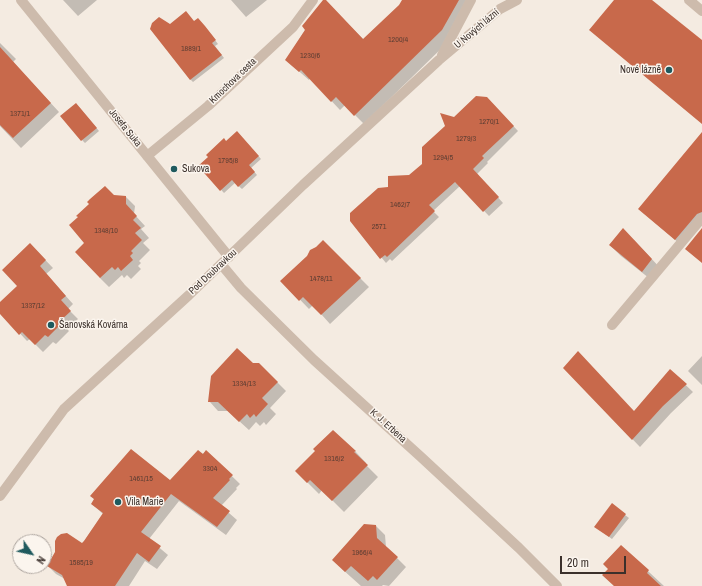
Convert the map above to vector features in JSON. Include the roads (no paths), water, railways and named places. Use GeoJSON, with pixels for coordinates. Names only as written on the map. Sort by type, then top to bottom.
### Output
{"type":"FeatureCollection","features":[{"type":"Feature","properties":{"kind":"street","name":"Josefa Suka"},"geometry":{"type":"LineString","coordinates":[[20,0],[229,257]]}},
{"type":"Feature","properties":{"kind":"street","name":"Kmochova cesta"},"geometry":{"type":"LineString","coordinates":[[147,156],[208,106],[293,27],[313,0]]}},
{"type":"Feature","properties":{"kind":"street"},"geometry":{"type":"LineString","coordinates":[[440,60],[472,0]]}},
{"type":"Feature","properties":{"kind":"street","name":"U Nových lázní"},"geometry":{"type":"LineString","coordinates":[[440,60],[500,9],[517,0]]}},
{"type":"Feature","properties":{"kind":"street"},"geometry":{"type":"LineString","coordinates":[[689,0],[702,11]]}},
{"type":"Feature","properties":{"kind":"street","name":"Pod Doubravkou"},"geometry":{"type":"LineString","coordinates":[[0,496],[64,409],[229,257],[303,185],[440,60]]}},
{"type":"Feature","properties":{"kind":"street"},"geometry":{"type":"LineString","coordinates":[[612,326],[702,218]]}},
{"type":"Feature","properties":{"kind":"street","name":"K. J. Erbena"},"geometry":{"type":"LineString","coordinates":[[221,264],[241,288],[314,360],[422,457],[519,548],[557,586]]}},
{"type":"Feature","properties":{"kind":"place","name":"Nové lázně"},"geometry":{"type":"Point","coordinates":[669,70]}},
{"type":"Feature","properties":{"kind":"place","name":"Sukova"},"geometry":{"type":"Point","coordinates":[174,169]}},
{"type":"Feature","properties":{"kind":"place","name":"Šanovská Kovárna"},"geometry":{"type":"Point","coordinates":[51,325]}},
{"type":"Feature","properties":{"kind":"place","name":"Vila Marie"},"geometry":{"type":"Point","coordinates":[118,502]}}]}
